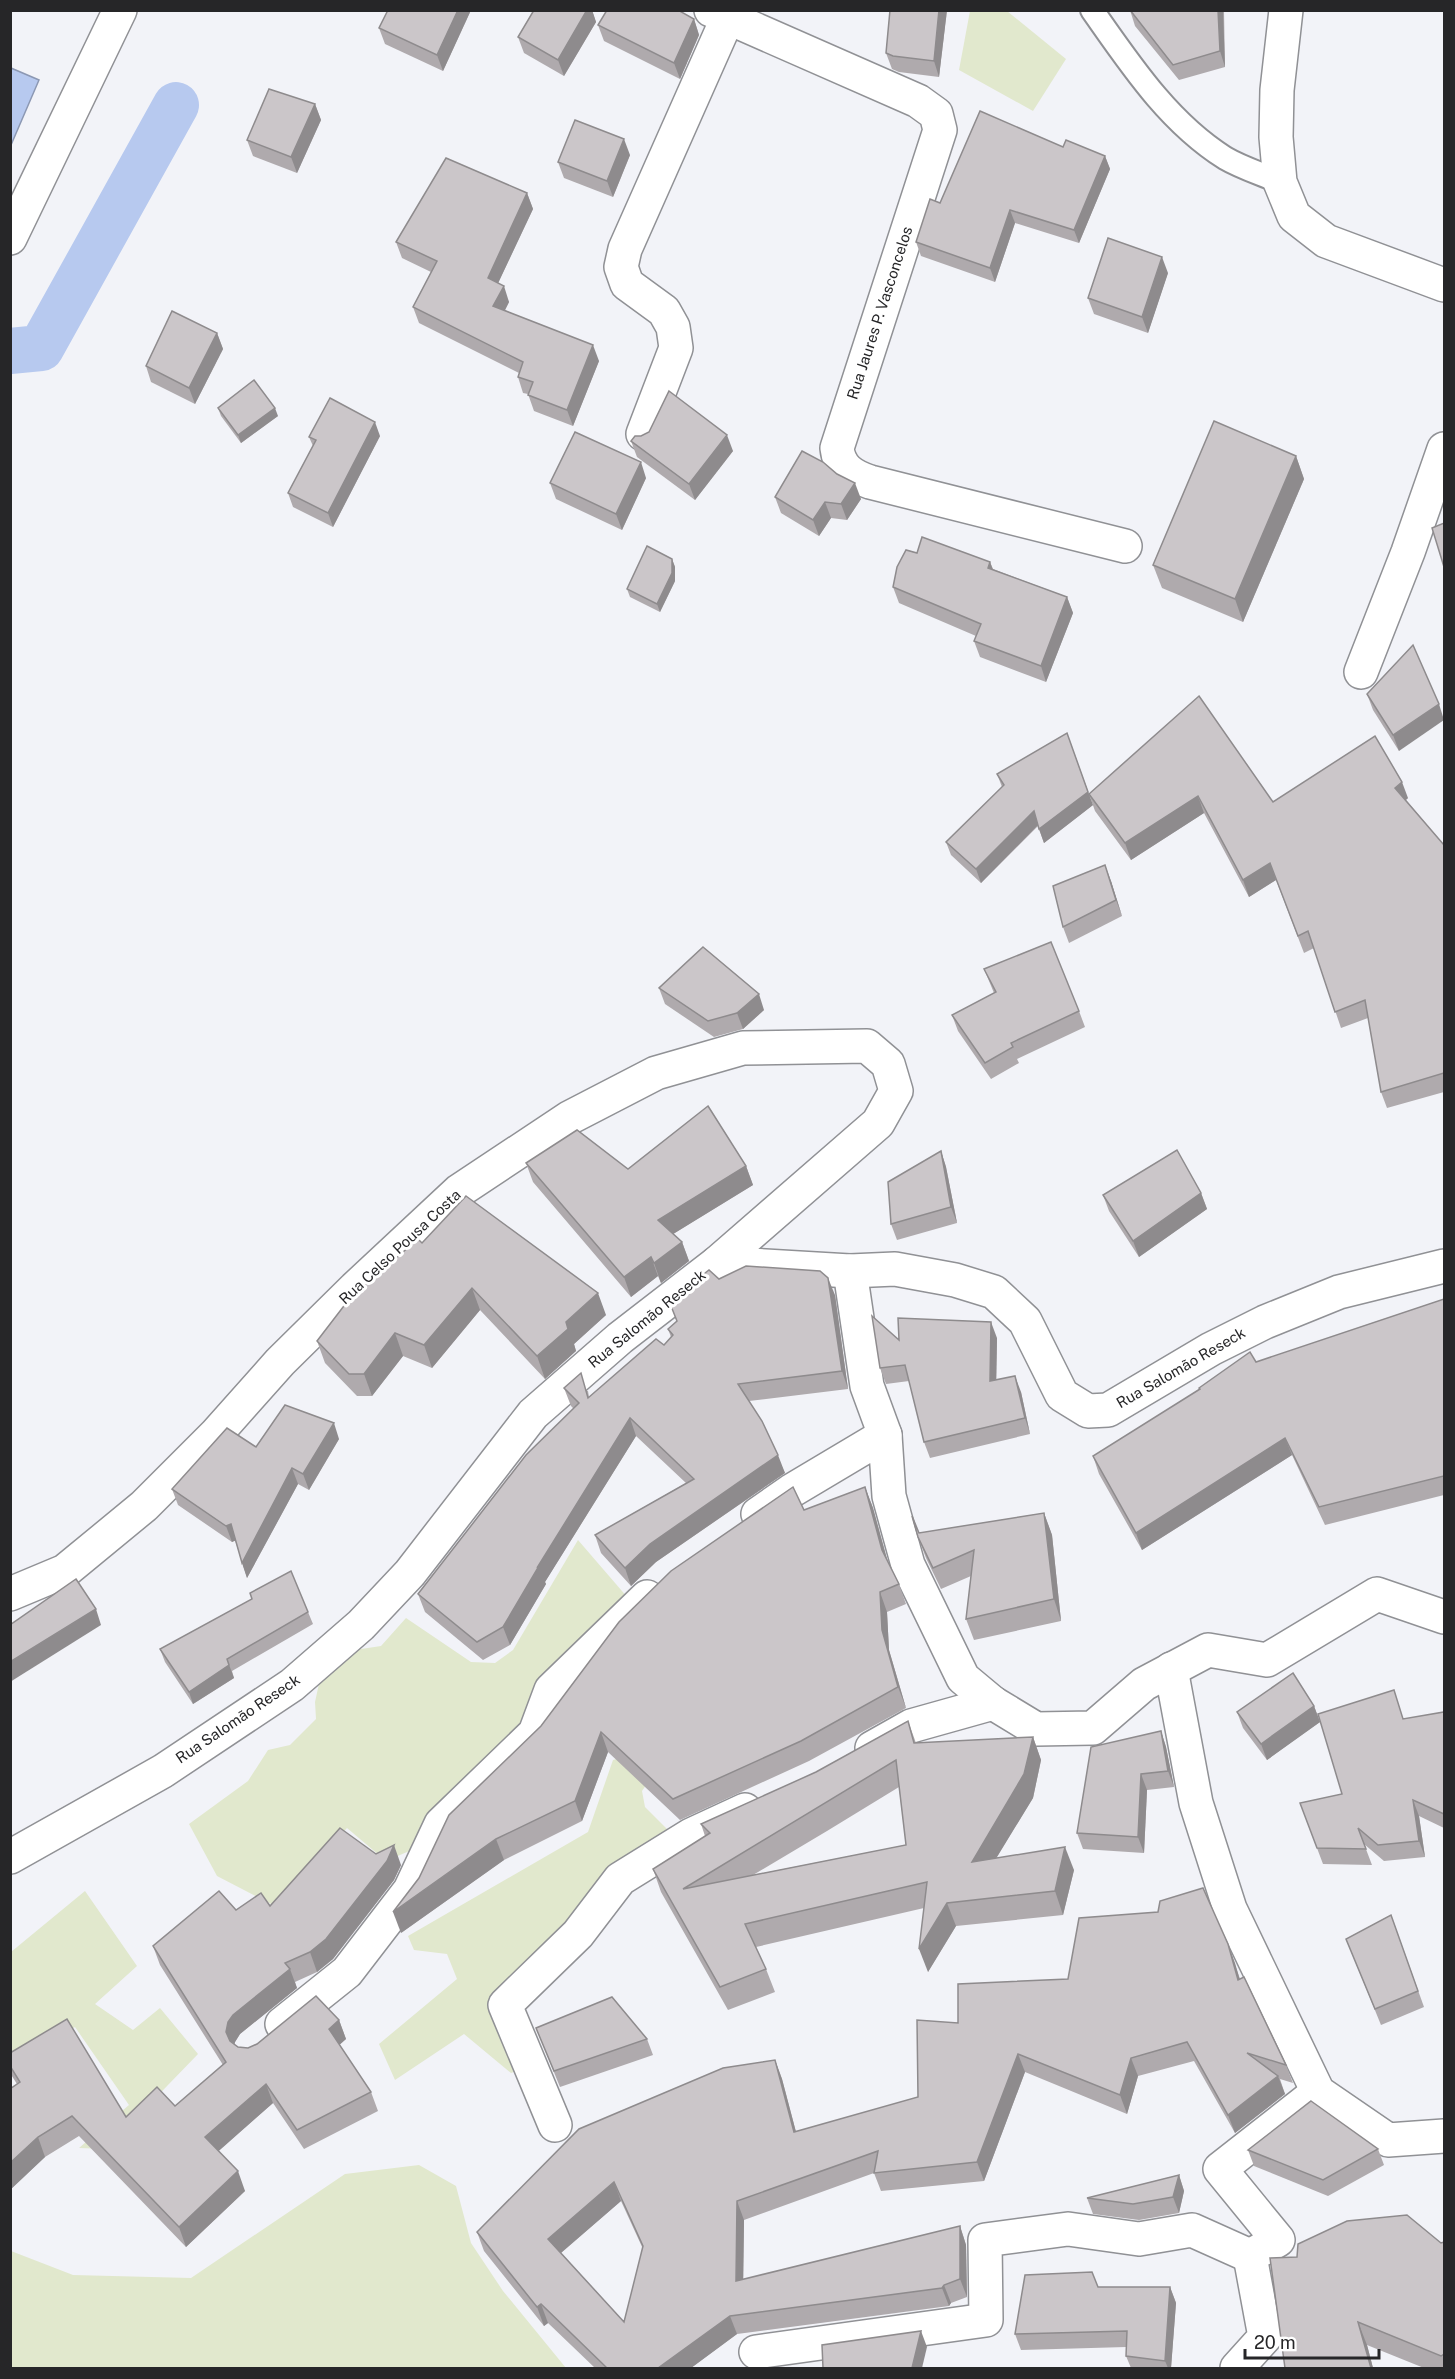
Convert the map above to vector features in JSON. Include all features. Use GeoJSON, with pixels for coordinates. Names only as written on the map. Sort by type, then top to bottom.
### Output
{"type":"FeatureCollection","features":[{"type":"Feature","properties":{"kind":"street"},"geometry":{"type":"LineString","coordinates":[[10,238],[120,10]]}},
{"type":"Feature","properties":{"kind":"street"},"geometry":{"type":"LineString","coordinates":[[1286,10],[1277,90],[1276,137],[1280,182],[1294,216],[1326,241],[1444,285]]}},
{"type":"Feature","properties":{"kind":"street"},"geometry":{"type":"LineString","coordinates":[[643,434],[676,348],[673,327],[664,311],[627,285],[621,267],[626,249],[720,14]]}},
{"type":"Feature","properties":{"kind":"street","name":"Rua Jaures P. Vasconcelos"},"geometry":{"type":"LineString","coordinates":[[720,14],[918,102],[936,114],[940,130],[837,448],[838,459],[846,470],[870,482],[1125,546]]}},
{"type":"Feature","properties":{"kind":"street"},"geometry":{"type":"LineString","coordinates":[[1361,672],[1408,552],[1444,449]]}},
{"type":"Feature","properties":{"kind":"street","name":"Rua Celso Pousa Costa"},"geometry":{"type":"LineString","coordinates":[[10,1594],[64,1571],[144,1506],[216,1434],[289,1353],[459,1191],[569,1118],[656,1073],[743,1048],[867,1046],[888,1065],[896,1091],[878,1123],[717,1263]]}},
{"type":"Feature","properties":{"kind":"street","name":"Rua Salomão Reseck"},"geometry":{"type":"LineString","coordinates":[[10,1857],[163,1771],[292,1685],[361,1624],[410,1573],[533,1414],[628,1331],[717,1263],[850,1271],[895,1269],[955,1280],[994,1292],[1024,1321],[1062,1395],[1088,1411],[1108,1410],[1210,1349],[1265,1322],[1339,1292],[1444,1266]]}},
{"type":"Feature","properties":{"kind":"street"},"geometry":{"type":"LineString","coordinates":[[850,1271],[867,1386],[885,1435],[889,1496],[908,1565],[963,1678],[993,1703],[1036,1729],[1093,1728],[1144,1684],[1208,1650],[1267,1660],[1377,1594],[1444,1617]]}},
{"type":"Feature","properties":{"kind":"street"},"geometry":{"type":"LineString","coordinates":[[737,1529],[791,1491],[885,1435]]}},
{"type":"Feature","properties":{"kind":"street"},"geometry":{"type":"LineString","coordinates":[[261,2042],[347,1972],[410,1890],[441,1824],[535,1733],[551,1690],[667,1576]]}},
{"type":"Feature","properties":{"kind":"street"},"geometry":{"type":"LineString","coordinates":[[1171,1669],[1196,1803],[1230,1909],[1318,2092],[1388,2140],[1444,2136]]}},
{"type":"Feature","properties":{"kind":"street"},"geometry":{"type":"LineString","coordinates":[[848,1760],[911,1726],[993,1703]]}},
{"type":"Feature","properties":{"kind":"street"},"geometry":{"type":"LineString","coordinates":[[555,2125],[505,2005],[578,1934],[620,1879],[691,1835],[775,1797]]}},
{"type":"Feature","properties":{"kind":"street"},"geometry":{"type":"LineString","coordinates":[[1250,2256],[1278,2240],[1220,2169],[1318,2092]]}},
{"type":"Feature","properties":{"kind":"street"},"geometry":{"type":"LineString","coordinates":[[756,2352],[986,2320],[985,2240],[1068,2229],[1139,2239],[1192,2230],[1250,2256]]}},
{"type":"Feature","properties":{"kind":"street"},"geometry":{"type":"LineString","coordinates":[[1237,2368],[1265,2337],[1250,2256]]}},
{"type":"Feature","properties":{"kind":"lane"},"geometry":{"type":"LineString","coordinates":[[1092,10],[1134,71],[1179,122],[1225,158],[1280,182]]}},
{"type":"Feature","properties":{"kind":"green space"},"geometry":{"type":"Polygon","coordinates":[[[970,11],[1007,11],[1066,59],[1033,111],[959,70],[970,11]]]}},
{"type":"Feature","properties":{"kind":"green space"},"geometry":{"type":"Polygon","coordinates":[[[578,1540],[628,1598],[526,1725],[421,1846],[386,1861],[347,1828],[277,1907],[217,1876],[189,1824],[248,1781],[268,1750],[290,1745],[316,1719],[315,1702],[322,1670],[348,1651],[381,1646],[406,1618],[471,1662],[495,1663],[513,1650],[578,1540]]]}},
{"type":"Feature","properties":{"kind":"green space"},"geometry":{"type":"Polygon","coordinates":[[[685,1727],[642,1791],[645,1807],[671,1833],[602,1886],[494,2003],[524,2068],[511,2073],[464,2034],[395,2080],[379,2044],[457,1979],[447,1954],[414,1950],[408,1936],[588,1832],[613,1760],[634,1754],[685,1727]]]}},
{"type":"Feature","properties":{"kind":"green space"},"geometry":{"type":"Polygon","coordinates":[[[85,1891],[137,1966],[95,2004],[133,2030],[160,2008],[198,2054],[106,2149],[79,2148],[129,2105],[75,2027],[11,2063],[11,1952],[85,1891]]]}},
{"type":"Feature","properties":{"kind":"green space"},"geometry":{"type":"Polygon","coordinates":[[[419,2165],[456,2186],[471,2243],[503,2291],[566,2368],[11,2368],[11,2251],[73,2275],[191,2278],[345,2174],[419,2165]]]}},
{"type":"Feature","properties":{"kind":"water"},"geometry":{"type":"Polygon","coordinates":[[[11,68],[39,80],[11,145],[11,68]]]}},
{"type":"Feature","properties":{"kind":"building"},"geometry":{"type":"Polygon","coordinates":[[[388,10],[458,10],[437,55],[379,28],[388,10]]]}},
{"type":"Feature","properties":{"kind":"building"},"geometry":{"type":"Polygon","coordinates":[[[534,10],[587,10],[558,60],[518,37],[534,10]]]}},
{"type":"Feature","properties":{"kind":"building"},"geometry":{"type":"Polygon","coordinates":[[[607,10],[678,10],[694,19],[674,63],[598,25],[607,10]]]}},
{"type":"Feature","properties":{"kind":"building"},"geometry":{"type":"Polygon","coordinates":[[[890,10],[939,10],[934,61],[893,56],[886,53],[890,10]]]}},
{"type":"Feature","properties":{"kind":"building"},"geometry":{"type":"Polygon","coordinates":[[[1130,10],[1218,10],[1220,51],[1173,65],[1130,10]]]}},
{"type":"Feature","properties":{"kind":"building"},"geometry":{"type":"Polygon","coordinates":[[[269,89],[315,104],[291,157],[247,140],[269,89]]]}},
{"type":"Feature","properties":{"kind":"building"},"geometry":{"type":"Polygon","coordinates":[[[980,111],[1063,147],[1066,140],[1105,156],[1074,230],[1010,210],[990,268],[916,242],[930,199],[940,203],[980,111]]]}},
{"type":"Feature","properties":{"kind":"building"},"geometry":{"type":"Polygon","coordinates":[[[575,120],[624,139],[607,181],[558,162],[575,120]]]}},
{"type":"Feature","properties":{"kind":"building"},"geometry":{"type":"Polygon","coordinates":[[[446,158],[527,193],[488,278],[504,286],[493,306],[593,345],[567,410],[528,395],[533,382],[518,377],[523,362],[413,307],[437,261],[396,242],[446,158]]]}},
{"type":"Feature","properties":{"kind":"building"},"geometry":{"type":"Polygon","coordinates":[[[1108,238],[1162,257],[1142,317],[1088,298],[1108,238]]]}},
{"type":"Feature","properties":{"kind":"building"},"geometry":{"type":"Polygon","coordinates":[[[172,311],[217,333],[189,388],[146,366],[172,311]]]}},
{"type":"Feature","properties":{"kind":"building"},"geometry":{"type":"Polygon","coordinates":[[[254,380],[275,408],[238,435],[218,408],[254,380]]]}},
{"type":"Feature","properties":{"kind":"building"},"geometry":{"type":"Polygon","coordinates":[[[669,391],[727,435],[689,484],[631,441],[635,436],[649,432],[669,391]]]}},
{"type":"Feature","properties":{"kind":"building"},"geometry":{"type":"Polygon","coordinates":[[[330,398],[375,422],[328,513],[288,493],[316,440],[309,437],[330,398]]]}},
{"type":"Feature","properties":{"kind":"building"},"geometry":{"type":"Polygon","coordinates":[[[1214,421],[1296,456],[1235,599],[1153,565],[1214,421]]]}},
{"type":"Feature","properties":{"kind":"building"},"geometry":{"type":"Polygon","coordinates":[[[575,432],[641,462],[616,514],[550,483],[575,432]]]}},
{"type":"Feature","properties":{"kind":"building"},"geometry":{"type":"Polygon","coordinates":[[[802,451],[855,483],[841,504],[825,502],[813,520],[775,497],[802,451]]]}},
{"type":"Feature","properties":{"kind":"building"},"geometry":{"type":"Polygon","coordinates":[[[1444,523],[1444,567],[1432,528],[1444,523]]]}},
{"type":"Feature","properties":{"kind":"building"},"geometry":{"type":"Polygon","coordinates":[[[922,537],[990,562],[988,568],[1067,597],[1041,666],[974,641],[981,624],[893,587],[897,567],[906,550],[917,553],[922,537]]]}},
{"type":"Feature","properties":{"kind":"building"},"geometry":{"type":"Polygon","coordinates":[[[647,546],[672,559],[672,573],[657,604],[627,589],[647,546]]]}},
{"type":"Feature","properties":{"kind":"building"},"geometry":{"type":"Polygon","coordinates":[[[1413,645],[1439,704],[1393,735],[1367,694],[1413,645]]]}},
{"type":"Feature","properties":{"kind":"building"},"geometry":{"type":"Polygon","coordinates":[[[1199,696],[1273,802],[1375,736],[1402,782],[1395,788],[1444,845],[1444,1073],[1381,1092],[1365,1000],[1335,1012],[1308,931],[1298,936],[1270,863],[1243,880],[1198,796],[1125,843],[1089,794],[1199,696]]]}},
{"type":"Feature","properties":{"kind":"building"},"geometry":{"type":"Polygon","coordinates":[[[1067,733],[1088,792],[1039,829],[1034,811],[976,869],[946,842],[1004,785],[997,774],[1067,733]]]}},
{"type":"Feature","properties":{"kind":"building"},"geometry":{"type":"Polygon","coordinates":[[[1105,865],[1116,900],[1063,927],[1053,886],[1105,865]]]}},
{"type":"Feature","properties":{"kind":"building"},"geometry":{"type":"Polygon","coordinates":[[[1051,942],[1079,1011],[1011,1043],[1013,1047],[985,1063],[952,1015],[996,992],[984,969],[1051,942]]]}},
{"type":"Feature","properties":{"kind":"building"},"geometry":{"type":"Polygon","coordinates":[[[703,947],[759,994],[737,1013],[708,1021],[659,988],[703,947]]]}},
{"type":"Feature","properties":{"kind":"building"},"geometry":{"type":"Polygon","coordinates":[[[708,1106],[746,1166],[658,1220],[682,1242],[654,1263],[651,1257],[624,1277],[526,1163],[577,1130],[628,1169],[708,1106]]]}},
{"type":"Feature","properties":{"kind":"building"},"geometry":{"type":"Polygon","coordinates":[[[1177,1150],[1201,1193],[1133,1241],[1103,1195],[1177,1150]]]}},
{"type":"Feature","properties":{"kind":"building"},"geometry":{"type":"Polygon","coordinates":[[[941,1151],[951,1207],[891,1224],[888,1182],[941,1151]]]}},
{"type":"Feature","properties":{"kind":"building"},"geometry":{"type":"Polygon","coordinates":[[[466,1196],[598,1293],[566,1322],[568,1329],[537,1356],[472,1288],[424,1345],[395,1333],[364,1374],[349,1374],[317,1341],[350,1298],[418,1239],[422,1243],[466,1196]]]}},
{"type":"Feature","properties":{"kind":"building"},"geometry":{"type":"Polygon","coordinates":[[[746,1266],[820,1271],[828,1278],[842,1371],[738,1384],[762,1421],[778,1455],[650,1544],[625,1568],[595,1535],[694,1479],[630,1418],[503,1627],[477,1642],[418,1594],[526,1455],[579,1403],[564,1388],[581,1373],[588,1398],[656,1339],[664,1345],[673,1335],[668,1329],[677,1321],[669,1301],[709,1270],[719,1279],[746,1266]]]}},
{"type":"Feature","properties":{"kind":"building"},"geometry":{"type":"Polygon","coordinates":[[[1444,1299],[1444,1476],[1319,1507],[1285,1438],[1136,1533],[1093,1456],[1200,1389],[1250,1352],[1256,1362],[1444,1299]]]}},
{"type":"Feature","properties":{"kind":"building"},"geometry":{"type":"Polygon","coordinates":[[[872,1316],[899,1340],[898,1318],[991,1322],[990,1381],[1015,1376],[1025,1418],[924,1442],[905,1365],[880,1368],[872,1316]]]}},
{"type":"Feature","properties":{"kind":"building"},"geometry":{"type":"Polygon","coordinates":[[[285,1405],[334,1423],[303,1474],[292,1468],[242,1563],[231,1524],[226,1526],[172,1489],[227,1428],[256,1447],[285,1405]]]}},
{"type":"Feature","properties":{"kind":"building"},"geometry":{"type":"Polygon","coordinates":[[[793,1487],[804,1510],[865,1487],[882,1550],[899,1584],[880,1592],[882,1630],[898,1687],[801,1741],[673,1799],[601,1732],[575,1801],[496,1839],[393,1912],[419,1878],[449,1815],[541,1726],[619,1622],[671,1571],[793,1487]]]}},
{"type":"Feature","properties":{"kind":"building"},"geometry":{"type":"Polygon","coordinates":[[[1044,1513],[1054,1599],[966,1619],[974,1550],[933,1568],[918,1537],[912,1516],[919,1533],[1044,1513]]]}},
{"type":"Feature","properties":{"kind":"building"},"geometry":{"type":"Polygon","coordinates":[[[291,1571],[308,1612],[227,1659],[229,1665],[189,1692],[160,1649],[252,1599],[250,1593],[291,1571]]]}},
{"type":"Feature","properties":{"kind":"building"},"geometry":{"type":"Polygon","coordinates":[[[76,1579],[96,1609],[10,1662],[10,1625],[76,1579]]]}},
{"type":"Feature","properties":{"kind":"building"},"geometry":{"type":"Polygon","coordinates":[[[1293,1673],[1314,1706],[1261,1744],[1237,1712],[1293,1673]]]}},
{"type":"Feature","properties":{"kind":"building"},"geometry":{"type":"Polygon","coordinates":[[[1394,1690],[1403,1719],[1444,1712],[1444,1814],[1413,1800],[1419,1841],[1378,1845],[1358,1828],[1366,1849],[1317,1848],[1300,1803],[1342,1794],[1318,1714],[1394,1690]]]}},
{"type":"Feature","properties":{"kind":"building"},"geometry":{"type":"Polygon","coordinates":[[[908,1721],[914,1743],[1033,1737],[1024,1774],[972,1862],[1065,1847],[1055,1891],[947,1903],[919,1949],[927,1882],[745,1924],[766,1969],[720,1987],[653,1869],[710,1833],[701,1824],[816,1772],[908,1721]],[[896,1760],[683,1889],[906,1845],[896,1760]]]}},
{"type":"Feature","properties":{"kind":"building"},"geometry":{"type":"Polygon","coordinates":[[[1161,1731],[1168,1771],[1141,1774],[1138,1837],[1077,1833],[1091,1747],[1161,1731]]]}},
{"type":"Feature","properties":{"kind":"building"},"geometry":{"type":"Polygon","coordinates":[[[340,1828],[376,1854],[394,1845],[387,1861],[326,1939],[310,1952],[285,1963],[290,1969],[233,2015],[228,2022],[226,2032],[230,2041],[238,2047],[248,2048],[257,2044],[316,1996],[339,2020],[329,2029],[371,2092],[297,2130],[266,2084],[205,2137],[238,2171],[179,2227],[72,2116],[38,2137],[10,2163],[10,2089],[20,2082],[10,2066],[10,2053],[67,2019],[126,2117],[157,2087],[175,2106],[226,2062],[153,1946],[219,1891],[236,1910],[261,1893],[270,1906],[340,1828]]]}},
{"type":"Feature","properties":{"kind":"building"},"geometry":{"type":"Polygon","coordinates":[[[1203,1888],[1228,1944],[1238,1980],[1244,1977],[1286,2065],[1247,2053],[1278,2076],[1228,2115],[1187,2042],[1131,2058],[1120,2095],[1018,2054],[977,2162],[874,2173],[878,2151],[737,2201],[736,2281],[960,2226],[960,2279],[942,2288],[730,2316],[658,2368],[607,2368],[541,2304],[537,2307],[477,2232],[579,2129],[723,2068],[775,2060],[794,2132],[918,2097],[917,2020],[958,2023],[958,1984],[1068,1979],[1079,1918],[1158,1912],[1160,1901],[1203,1888]],[[614,2182],[548,2239],[624,2322],[643,2246],[614,2182]]]}},
{"type":"Feature","properties":{"kind":"building"},"geometry":{"type":"Polygon","coordinates":[[[1391,1915],[1418,1991],[1375,2009],[1346,1939],[1391,1915]]]}},
{"type":"Feature","properties":{"kind":"building"},"geometry":{"type":"Polygon","coordinates":[[[612,1997],[647,2039],[554,2071],[536,2028],[612,1997]]]}},
{"type":"Feature","properties":{"kind":"building"},"geometry":{"type":"Polygon","coordinates":[[[1311,2101],[1378,2149],[1323,2180],[1248,2150],[1311,2101]]]}},
{"type":"Feature","properties":{"kind":"building"},"geometry":{"type":"Polygon","coordinates":[[[1179,2175],[1173,2197],[1133,2204],[1087,2198],[1179,2175]]]}},
{"type":"Feature","properties":{"kind":"building"},"geometry":{"type":"Polygon","coordinates":[[[1407,2215],[1441,2243],[1444,2242],[1444,2354],[1441,2356],[1358,2322],[1371,2368],[1285,2368],[1270,2258],[1297,2257],[1298,2244],[1347,2221],[1407,2215]]]}},
{"type":"Feature","properties":{"kind":"building"},"geometry":{"type":"Polygon","coordinates":[[[1092,2272],[1098,2287],[1170,2287],[1165,2361],[1126,2356],[1127,2331],[1015,2334],[1025,2275],[1092,2272]]]}},
{"type":"Feature","properties":{"kind":"building"},"geometry":{"type":"Polygon","coordinates":[[[921,2331],[912,2368],[823,2368],[822,2345],[921,2331]]]}},
{"type":"Feature","properties":{"kind":"waterway"},"geometry":{"type":"LineString","coordinates":[[10,351],[41,348],[176,105]]}}]}
